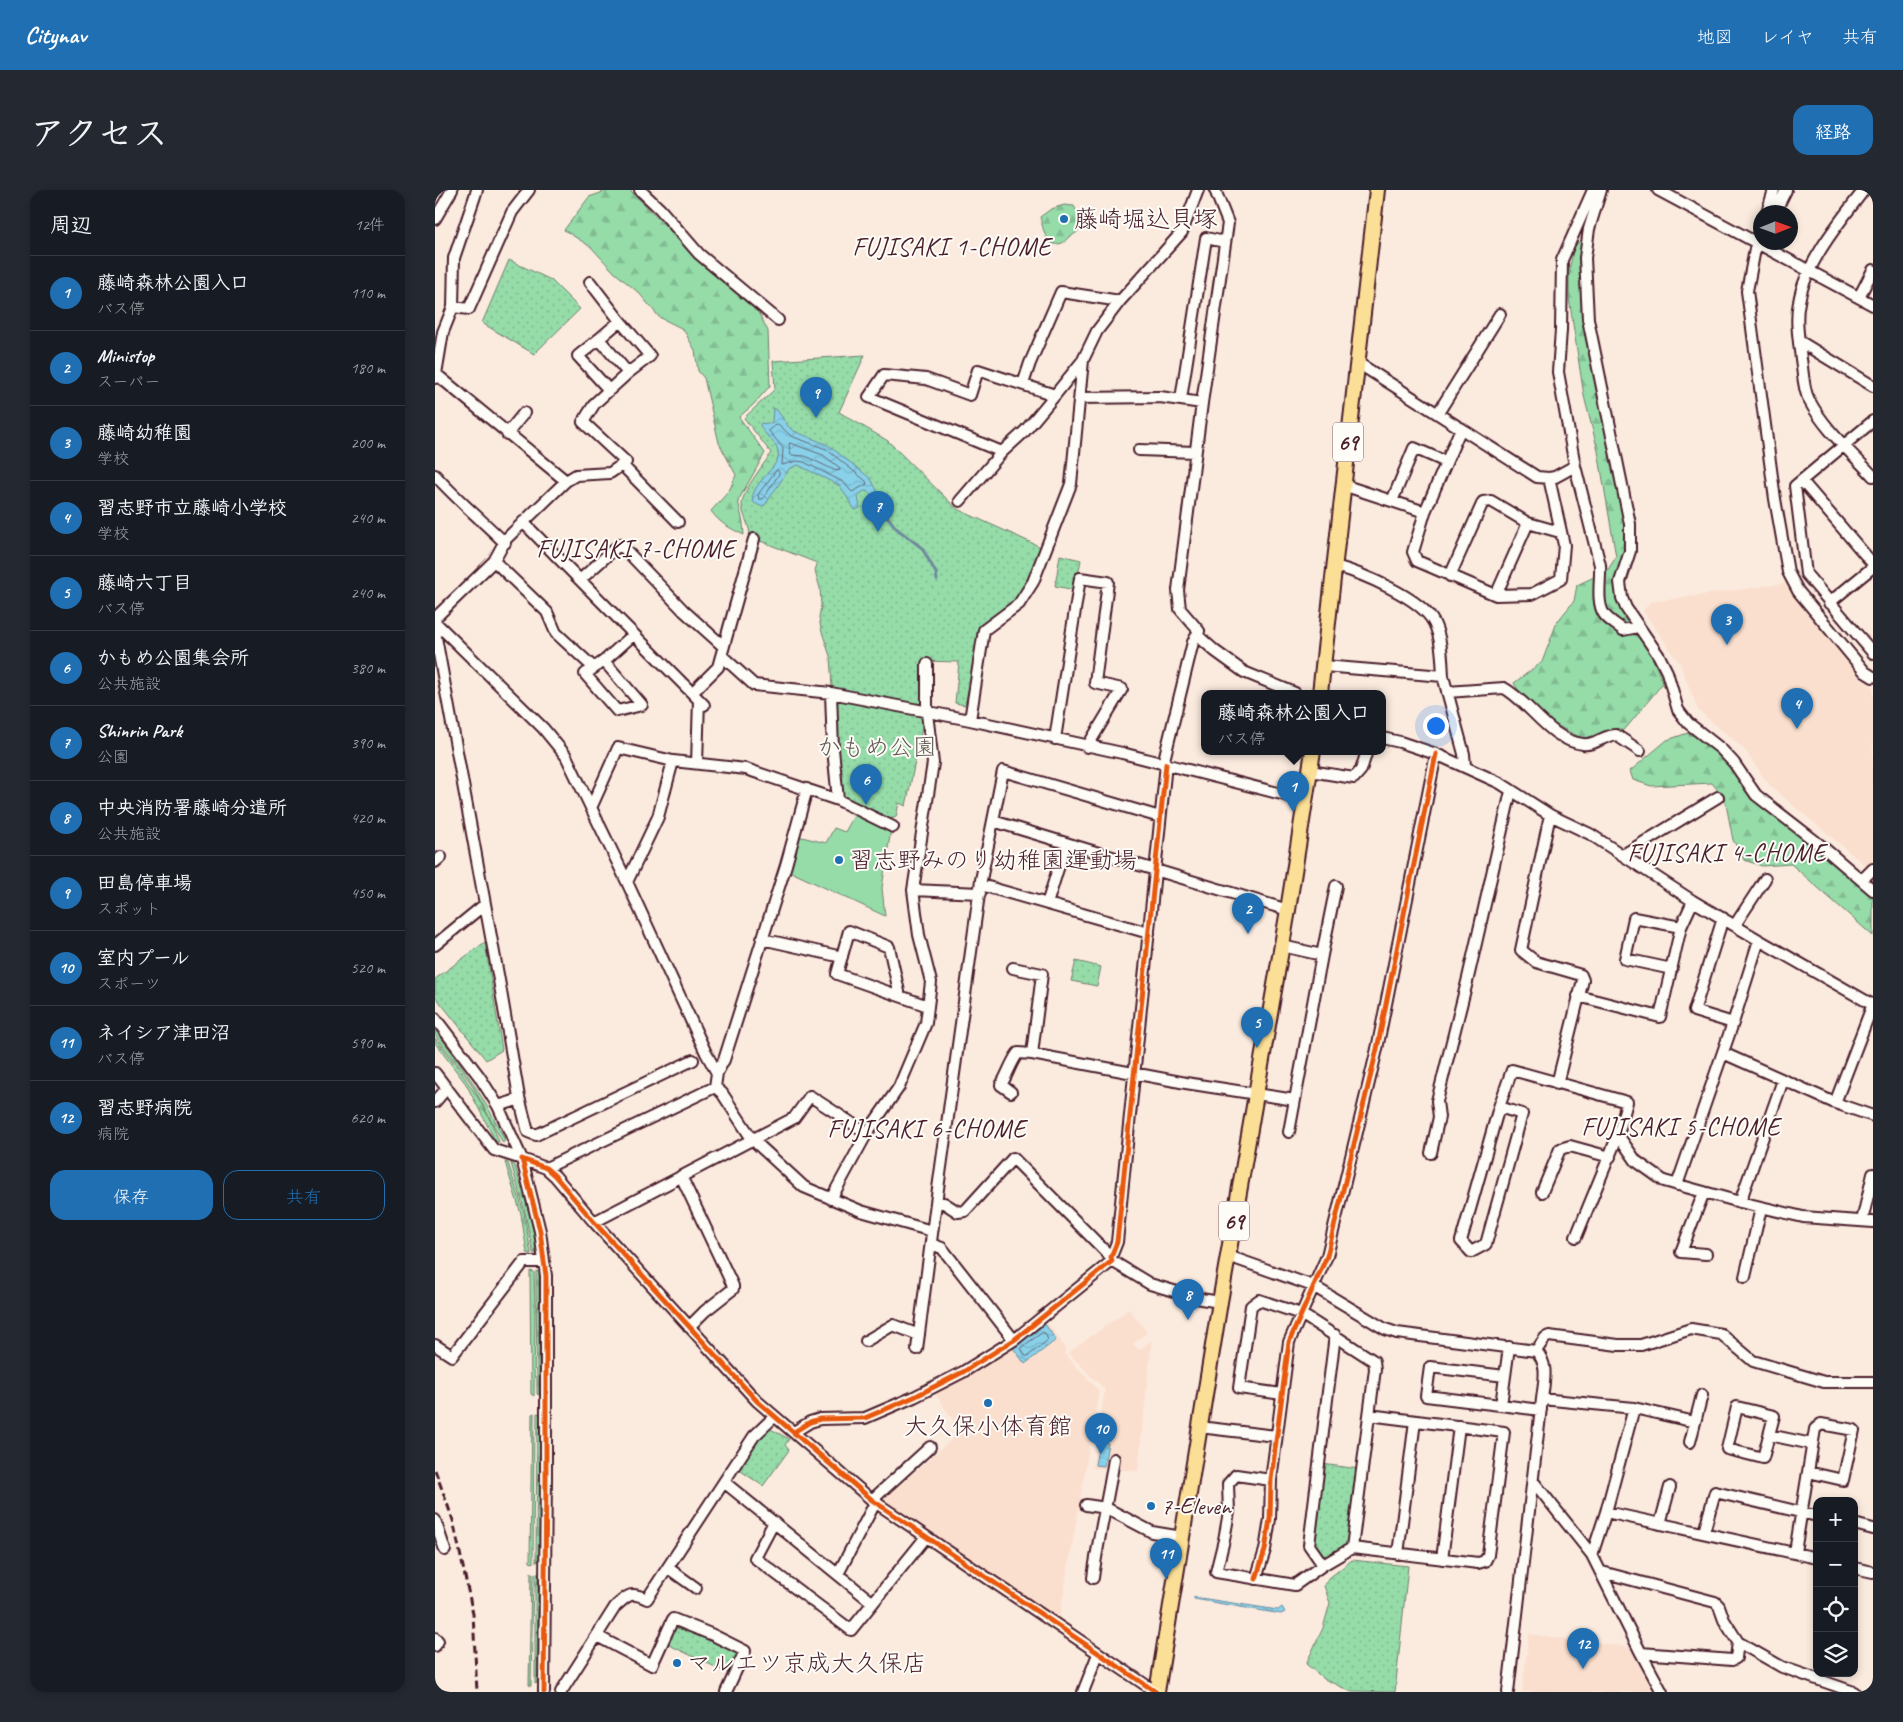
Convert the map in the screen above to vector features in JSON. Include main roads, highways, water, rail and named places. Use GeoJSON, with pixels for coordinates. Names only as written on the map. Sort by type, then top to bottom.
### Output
{"type":"FeatureCollection","features":[{"type":"Feature","properties":{"kind":"main road","name":"69"},"geometry":{"type":"LineString","coordinates":[[1320,690],[1377,190]]}},
{"type":"Feature","properties":{"kind":"main road","name":"69"},"geometry":{"type":"LineString","coordinates":[[1156,1692],[1220,1302],[1282,946],[1312,755]]}},
{"type":"Feature","properties":{"kind":"water"},"geometry":{"type":"Polygon","coordinates":[[[773,408],[777,410],[788,426],[794,431],[828,445],[870,478],[877,490],[878,496],[874,497],[867,491],[864,491],[858,496],[860,508],[855,510],[840,486],[798,465],[789,469],[765,505],[760,506],[753,502],[756,489],[778,457],[777,447],[760,425],[761,423],[768,424],[772,422],[773,408]]]}},
{"type":"Feature","properties":{"kind":"water"},"geometry":{"type":"Polygon","coordinates":[[[1045,1324],[1056,1340],[1025,1364],[1013,1348],[1045,1324]]]}},
{"type":"Feature","properties":{"kind":"water"},"geometry":{"type":"Polygon","coordinates":[[[1099,1442],[1108,1443],[1104,1466],[1095,1465],[1099,1442]]]}},
{"type":"Feature","properties":{"kind":"water"},"geometry":{"type":"Polygon","coordinates":[[[1194,1597],[1278,1610],[1282,1607],[1285,1612],[1281,1614],[1194,1599],[1194,1597]]]}},
{"type":"Feature","properties":{"kind":"waterway"},"geometry":{"type":"LineString","coordinates":[[877,496],[884,512],[896,528],[922,548],[936,573],[937,580]]}},
{"type":"Feature","properties":{"kind":"railway"},"geometry":{"type":"LineString","coordinates":[[435,1470],[453,1520],[473,1614],[477,1692]]}},
{"type":"Feature","properties":{"kind":"place","name":"藤崎堀込貝塚"},"geometry":{"type":"Point","coordinates":[1064,219]}},
{"type":"Feature","properties":{"kind":"place","name":"田島停車場"},"geometry":{"type":"Point","coordinates":[816,418]}},
{"type":"Feature","properties":{"kind":"place","name":"Shinrin Park"},"geometry":{"type":"Point","coordinates":[878,532]}},
{"type":"Feature","properties":{"kind":"place","name":"藤崎幼稚園"},"geometry":{"type":"Point","coordinates":[1727,645]}},
{"type":"Feature","properties":{"kind":"place","name":"習志野市立藤崎小学校"},"geometry":{"type":"Point","coordinates":[1797,729]}},
{"type":"Feature","properties":{"kind":"place","name":"かもめ公園集会所"},"geometry":{"type":"Point","coordinates":[866,805]}},
{"type":"Feature","properties":{"kind":"place","name":"藤崎森林公園入口"},"geometry":{"type":"Point","coordinates":[1293,812]}},
{"type":"Feature","properties":{"kind":"place","name":"習志野みのり幼稚園運動場"},"geometry":{"type":"Point","coordinates":[839,860]}},
{"type":"Feature","properties":{"kind":"place","name":"Ministop"},"geometry":{"type":"Point","coordinates":[1248,934]}},
{"type":"Feature","properties":{"kind":"place","name":"藤崎六丁目"},"geometry":{"type":"Point","coordinates":[1257,1048]}},
{"type":"Feature","properties":{"kind":"place","name":"中央消防署藤崎分遣所"},"geometry":{"type":"Point","coordinates":[1188,1320]}},
{"type":"Feature","properties":{"kind":"place","name":"大久保小体育館"},"geometry":{"type":"Point","coordinates":[988,1403]}},
{"type":"Feature","properties":{"kind":"place","name":"室内プール"},"geometry":{"type":"Point","coordinates":[1101,1454]}},
{"type":"Feature","properties":{"kind":"place","name":"7-Eleven"},"geometry":{"type":"Point","coordinates":[1151,1506]}},
{"type":"Feature","properties":{"kind":"place","name":"ネイシア津田沼"},"geometry":{"type":"Point","coordinates":[1166,1579]}},
{"type":"Feature","properties":{"kind":"place","name":"マルエツ京成大久保店"},"geometry":{"type":"Point","coordinates":[677,1663]}},
{"type":"Feature","properties":{"kind":"place","name":"習志野病院"},"geometry":{"type":"Point","coordinates":[1583,1669]}},
{"type":"Feature","properties":{"kind":"district","name":"FUJISAKI 1-CHOME"},"geometry":{"type":"Point","coordinates":[952,246]}},
{"type":"Feature","properties":{"kind":"district","name":"FUJISAKI 7-CHOME"},"geometry":{"type":"Point","coordinates":[636,548]}},
{"type":"Feature","properties":{"kind":"district","name":"FUJISAKI 4-CHOME"},"geometry":{"type":"Point","coordinates":[1727,852]}},
{"type":"Feature","properties":{"kind":"district","name":"FUJISAKI 5-CHOME"},"geometry":{"type":"Point","coordinates":[1681,1126]}},
{"type":"Feature","properties":{"kind":"district","name":"FUJISAKI 6-CHOME"},"geometry":{"type":"Point","coordinates":[927,1128]}},
{"type":"Feature","properties":{"kind":"park label","name":"かもめ公園"},"geometry":{"type":"Point","coordinates":[877,747]}}]}
